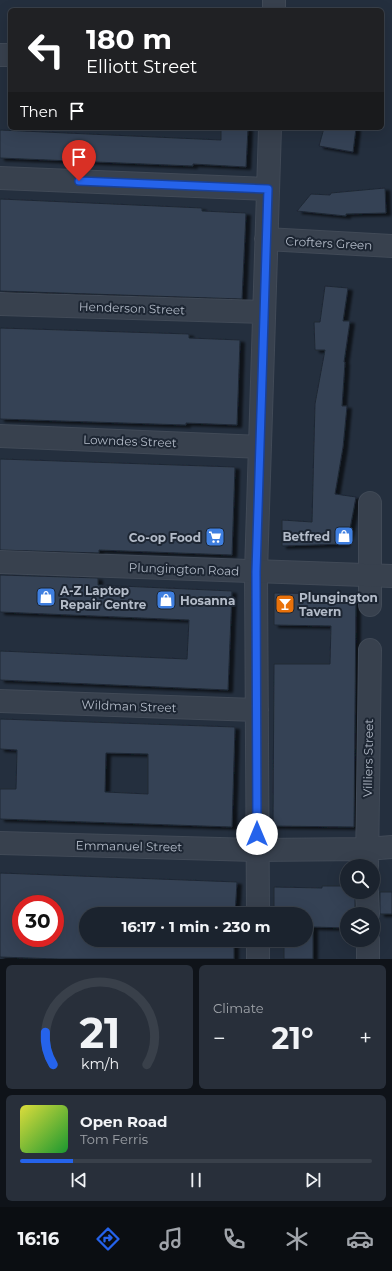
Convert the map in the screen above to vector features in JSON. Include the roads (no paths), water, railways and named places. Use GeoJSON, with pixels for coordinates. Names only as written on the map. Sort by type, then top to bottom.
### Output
{"type":"FeatureCollection","features":[{"type":"Feature","properties":{"kind":"street"},"geometry":{"type":"LineString","coordinates":[[258,907],[256,572],[270,130]]}},
{"type":"Feature","properties":{"kind":"street"},"geometry":{"type":"LineString","coordinates":[[0,178],[268,189]]}},
{"type":"Feature","properties":{"kind":"street","name":"Crofters Green"},"geometry":{"type":"LineString","coordinates":[[266,239],[392,246]]}},
{"type":"Feature","properties":{"kind":"street","name":"Henderson Street"},"geometry":{"type":"LineString","coordinates":[[0,304],[264,312]]}},
{"type":"Feature","properties":{"kind":"street","name":"Lowndes Street"},"geometry":{"type":"LineString","coordinates":[[0,436],[260,447]]}},
{"type":"Feature","properties":{"kind":"street"},"geometry":{"type":"LineString","coordinates":[[370,503],[370,605]]}},
{"type":"Feature","properties":{"kind":"street","name":"Plungington Road"},"geometry":{"type":"LineString","coordinates":[[0,562],[392,576]]}},
{"type":"Feature","properties":{"kind":"street","name":"Villiers Street"},"geometry":{"type":"LineString","coordinates":[[367,858],[370,650]]}},
{"type":"Feature","properties":{"kind":"street","name":"Wildman Street"},"geometry":{"type":"LineString","coordinates":[[0,701],[257,710]]}},
{"type":"Feature","properties":{"kind":"street","name":"Emmanuel Street"},"geometry":{"type":"LineString","coordinates":[[0,843],[257,850],[367,858],[392,847]]}},
{"type":"Feature","properties":{"kind":"street"},"geometry":{"type":"LineString","coordinates":[[258,947],[258,959]]}},
{"type":"Feature","properties":{"kind":"street"},"geometry":{"type":"LineString","coordinates":[[368,947],[368,959]]}},
{"type":"Feature","properties":{"kind":"place","name":"Betfred"},"geometry":{"type":"Point","coordinates":[344,536]}},
{"type":"Feature","properties":{"kind":"place","name":"Co-op Food"},"geometry":{"type":"Point","coordinates":[215,537]}},
{"type":"Feature","properties":{"kind":"place","name":"A-Z Laptop Repair Centre"},"geometry":{"type":"Point","coordinates":[46,597]}},
{"type":"Feature","properties":{"kind":"place","name":"Hosanna"},"geometry":{"type":"Point","coordinates":[166,600]}},
{"type":"Feature","properties":{"kind":"place","name":"Plungington Tavern"},"geometry":{"type":"Point","coordinates":[285,604]}}]}
